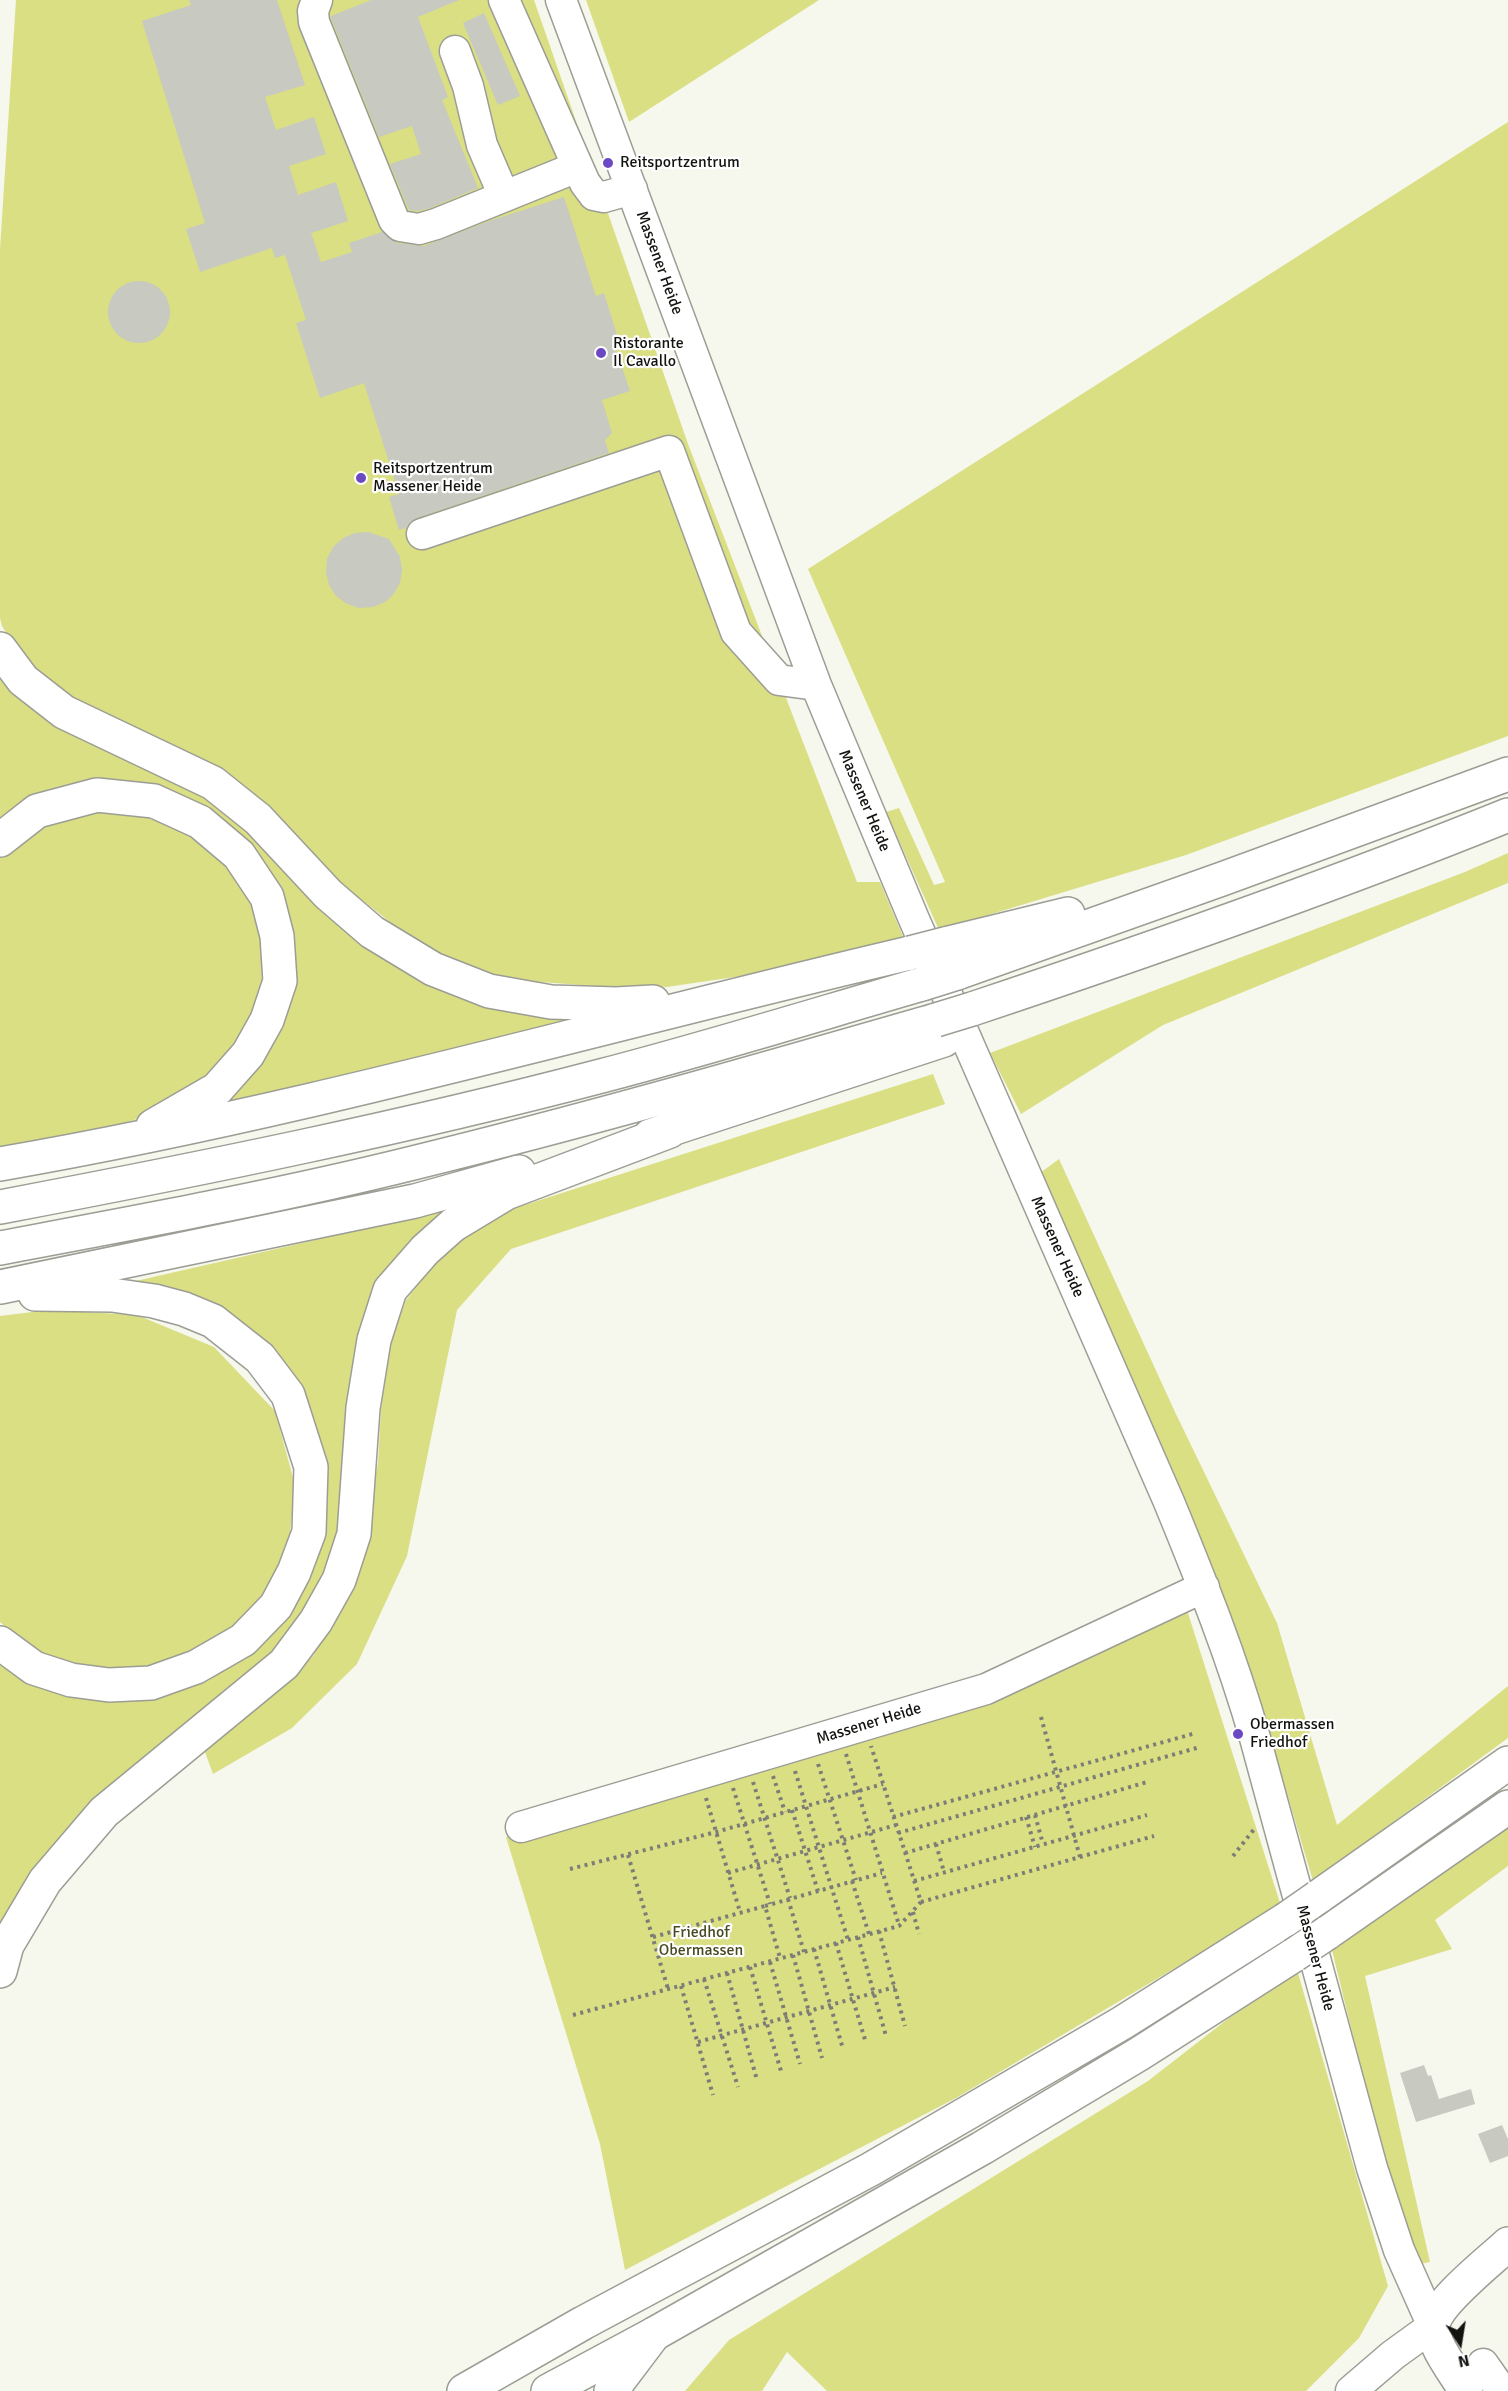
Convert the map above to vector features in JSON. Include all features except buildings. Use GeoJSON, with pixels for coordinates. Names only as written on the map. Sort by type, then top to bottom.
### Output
{"type":"FeatureCollection","features":[{"type":"Feature","properties":{"kind":"main road"},"geometry":{"type":"LineString","coordinates":[[0,649],[23,680],[64,712],[213,783],[258,819],[328,894],[372,932],[432,969],[489,991],[551,1002],[616,1004],[726,996]]}},
{"type":"Feature","properties":{"kind":"main road"},"geometry":{"type":"LineString","coordinates":[[0,1164],[275,1110],[576,1037],[726,996],[909,953],[951,958],[1222,879],[1508,774]]}},
{"type":"Feature","properties":{"kind":"main road"},"geometry":{"type":"LineString","coordinates":[[0,840],[37,811],[97,795],[154,801],[200,822],[239,855],[267,897],[277,936],[280,981],[267,1020],[248,1054],[217,1089],[158,1124],[72,1151]]}},
{"type":"Feature","properties":{"kind":"main road"},"geometry":{"type":"LineString","coordinates":[[0,1971],[7,1945],[45,1881],[104,1812],[284,1664],[316,1621],[339,1580],[354,1534],[363,1408],[374,1340],[390,1290],[425,1250],[453,1225],[506,1193],[976,1018],[1115,962],[1407,855],[1508,815]]}},
{"type":"Feature","properties":{"kind":"main road"},"geometry":{"type":"LineString","coordinates":[[0,1207],[214,1166],[602,1076],[922,984],[951,958]]}},
{"type":"Feature","properties":{"kind":"main road"},"geometry":{"type":"LineString","coordinates":[[0,1248],[200,1210],[422,1161],[940,1030]]}},
{"type":"Feature","properties":{"kind":"main road"},"geometry":{"type":"LineString","coordinates":[[0,1287],[415,1201],[670,1131]]}},
{"type":"Feature","properties":{"kind":"main road"},"geometry":{"type":"LineString","coordinates":[[0,1295],[112,1295],[154,1301],[184,1309],[213,1322],[260,1358],[288,1395],[311,1467],[309,1532],[294,1572],[276,1606],[243,1640],[196,1667],[151,1683],[108,1685],[71,1680],[34,1668],[0,1643]]}},
{"type":"Feature","properties":{"kind":"main road"},"geometry":{"type":"LineString","coordinates":[[464,2391],[892,2157],[1122,2023],[1285,1920],[1508,1763]]}},
{"type":"Feature","properties":{"kind":"main road"},"geometry":{"type":"LineString","coordinates":[[526,2356],[548,2390],[654,2334],[982,2148],[1138,2055],[1327,1933],[1508,1807]]}},
{"type":"Feature","properties":{"kind":"main road"},"geometry":{"type":"LineString","coordinates":[[1466,2391],[1437,2345],[1433,2326],[1439,2312],[1455,2293],[1508,2244]]}},
{"type":"Feature","properties":{"kind":"main road"},"geometry":{"type":"LineString","coordinates":[[611,2391],[654,2334]]}},
{"type":"Feature","properties":{"kind":"street"},"geometry":{"type":"LineString","coordinates":[[316,0],[313,11],[314,22],[394,220],[400,226],[419,229],[578,167]]}},
{"type":"Feature","properties":{"kind":"street"},"geometry":{"type":"LineString","coordinates":[[504,0],[578,167],[594,195],[604,197],[632,189]]}},
{"type":"Feature","properties":{"kind":"street","name":"Massener Heide"},"geometry":{"type":"LineString","coordinates":[[561,0],[816,685],[913,917],[1165,1492],[1204,1587],[1234,1670],[1255,1738],[1356,2114],[1387,2216],[1399,2250],[1433,2326]]}},
{"type":"Feature","properties":{"kind":"street"},"geometry":{"type":"LineString","coordinates":[[454,51],[468,86],[482,145],[504,196]]}},
{"type":"Feature","properties":{"kind":"street"},"geometry":{"type":"LineString","coordinates":[[422,534],[669,451],[736,633],[779,680],[816,685]]}},
{"type":"Feature","properties":{"kind":"street","name":"Massener Heide"},"geometry":{"type":"LineString","coordinates":[[521,1827],[986,1689],[1204,1587]]}},
{"type":"Feature","properties":{"kind":"street"},"geometry":{"type":"LineString","coordinates":[[1352,2391],[1393,2355],[1433,2326]]}},
{"type":"Feature","properties":{"kind":"street"},"geometry":{"type":"LineString","coordinates":[[1483,2364],[1502,2391]]}},
{"type":"Feature","properties":{"kind":"path"},"geometry":{"type":"LineString","coordinates":[[1041,1717],[1080,1857]]}},
{"type":"Feature","properties":{"kind":"path"},"geometry":{"type":"LineString","coordinates":[[865,1725],[921,1902]]}},
{"type":"Feature","properties":{"kind":"path"},"geometry":{"type":"LineString","coordinates":[[893,1817],[1196,1733]]}},
{"type":"Feature","properties":{"kind":"path"},"geometry":{"type":"LineString","coordinates":[[844,1746],[899,1926]]}},
{"type":"Feature","properties":{"kind":"path"},"geometry":{"type":"LineString","coordinates":[[898,1833],[1200,1747]]}},
{"type":"Feature","properties":{"kind":"path"},"geometry":{"type":"LineString","coordinates":[[816,1755],[869,1934]]}},
{"type":"Feature","properties":{"kind":"path"},"geometry":{"type":"LineString","coordinates":[[792,1762],[848,1940]]}},
{"type":"Feature","properties":{"kind":"path"},"geometry":{"type":"LineString","coordinates":[[772,1771],[785,1812]]}},
{"type":"Feature","properties":{"kind":"path"},"geometry":{"type":"LineString","coordinates":[[699,1775],[740,1912]]}},
{"type":"Feature","properties":{"kind":"path"},"geometry":{"type":"LineString","coordinates":[[752,1777],[778,1858],[804,1952]]}},
{"type":"Feature","properties":{"kind":"path"},"geometry":{"type":"LineString","coordinates":[[905,1853],[1147,1782]]}},
{"type":"Feature","properties":{"kind":"path"},"geometry":{"type":"LineString","coordinates":[[732,1783],[770,1904]]}},
{"type":"Feature","properties":{"kind":"path"},"geometry":{"type":"LineString","coordinates":[[570,1869],[716,1832],[883,1784]]}},
{"type":"Feature","properties":{"kind":"path"},"geometry":{"type":"LineString","coordinates":[[792,1810],[818,1891]]}},
{"type":"Feature","properties":{"kind":"path"},"geometry":{"type":"LineString","coordinates":[[1035,1815],[1043,1844]]}},
{"type":"Feature","properties":{"kind":"path"},"geometry":{"type":"LineString","coordinates":[[914,1881],[1147,1815]]}},
{"type":"Feature","properties":{"kind":"path"},"geometry":{"type":"LineString","coordinates":[[1026,1817],[1035,1847]]}},
{"type":"Feature","properties":{"kind":"path"},"geometry":{"type":"LineString","coordinates":[[1233,1856],[1259,1822]]}},
{"type":"Feature","properties":{"kind":"path"},"geometry":{"type":"LineString","coordinates":[[728,1873],[896,1825]]}},
{"type":"Feature","properties":{"kind":"path"},"geometry":{"type":"LineString","coordinates":[[1029,1831],[1039,1829]]}},
{"type":"Feature","properties":{"kind":"path"},"geometry":{"type":"LineString","coordinates":[[573,2015],[899,1926],[921,1902],[1154,1836]]}},
{"type":"Feature","properties":{"kind":"path"},"geometry":{"type":"LineString","coordinates":[[936,1844],[944,1872]]}},
{"type":"Feature","properties":{"kind":"path"},"geometry":{"type":"LineString","coordinates":[[628,1855],[668,1989]]}},
{"type":"Feature","properties":{"kind":"path"},"geometry":{"type":"LineString","coordinates":[[653,1936],[883,1873]]}},
{"type":"Feature","properties":{"kind":"path"},"geometry":{"type":"LineString","coordinates":[[765,1906],[780,1958]]}},
{"type":"Feature","properties":{"kind":"path"},"geometry":{"type":"LineString","coordinates":[[912,1911],[919,1934]]}},
{"type":"Feature","properties":{"kind":"path"},"geometry":{"type":"LineString","coordinates":[[879,1931],[905,2026]]}},
{"type":"Feature","properties":{"kind":"path"},"geometry":{"type":"LineString","coordinates":[[858,1937],[886,2036]]}},
{"type":"Feature","properties":{"kind":"path"},"geometry":{"type":"LineString","coordinates":[[836,1943],[866,2043]]}},
{"type":"Feature","properties":{"kind":"path"},"geometry":{"type":"LineString","coordinates":[[814,1949],[843,2049]]}},
{"type":"Feature","properties":{"kind":"path"},"geometry":{"type":"LineString","coordinates":[[793,1955],[822,2058]]}},
{"type":"Feature","properties":{"kind":"path"},"geometry":{"type":"LineString","coordinates":[[770,1961],[800,2064]]}},
{"type":"Feature","properties":{"kind":"path"},"geometry":{"type":"LineString","coordinates":[[750,1967],[781,2071]]}},
{"type":"Feature","properties":{"kind":"path"},"geometry":{"type":"LineString","coordinates":[[727,1973],[757,2080]]}},
{"type":"Feature","properties":{"kind":"path"},"geometry":{"type":"LineString","coordinates":[[704,1979],[738,2087]]}},
{"type":"Feature","properties":{"kind":"path"},"geometry":{"type":"LineString","coordinates":[[681,1986],[713,2095]]}},
{"type":"Feature","properties":{"kind":"path"},"geometry":{"type":"LineString","coordinates":[[698,2042],[895,1987]]}},
{"type":"Feature","properties":{"kind":"green space","name":"Reitsportzentrum Massener Heide"},"geometry":{"type":"Polygon","coordinates":[[[16,0],[534,0],[688,444],[857,882],[880,882],[904,939],[769,972],[646,990],[502,979],[417,943],[326,872],[248,790],[160,739],[82,706],[25,663],[2,626],[0,618],[0,249],[16,0]]]}},
{"type":"Feature","properties":{"kind":"green space"},"geometry":{"type":"Polygon","coordinates":[[[586,0],[819,0],[629,122],[586,0]]]}},
{"type":"Feature","properties":{"kind":"green space"},"geometry":{"type":"Polygon","coordinates":[[[1508,122],[1508,736],[1186,855],[939,930],[886,812],[899,808],[934,885],[945,882],[808,569],[1508,122]]]}},
{"type":"Feature","properties":{"kind":"green space"},"geometry":{"type":"Polygon","coordinates":[[[0,664],[206,788],[368,936],[582,1015],[584,1024],[216,1106],[275,1020],[269,889],[157,795],[0,832],[0,664]]]}},
{"type":"Feature","properties":{"kind":"green space"},"geometry":{"type":"Polygon","coordinates":[[[96,812],[142,815],[187,834],[225,863],[250,902],[261,941],[262,982],[252,1025],[206,1083],[154,1114],[84,1135],[0,1149],[0,858],[40,827],[96,812]]]}},
{"type":"Feature","properties":{"kind":"green space"},"geometry":{"type":"Polygon","coordinates":[[[1508,853],[1508,883],[1163,1025],[1021,1114],[990,1053],[1465,872],[1508,853]]]}},
{"type":"Feature","properties":{"kind":"green space"},"geometry":{"type":"Polygon","coordinates":[[[933,1074],[945,1104],[511,1249],[457,1310],[407,1556],[357,1664],[292,1728],[213,1774],[205,1752],[313,1656],[357,1573],[378,1463],[384,1359],[406,1300],[446,1249],[509,1210],[933,1074]]]}},
{"type":"Feature","properties":{"kind":"green space"},"geometry":{"type":"Polygon","coordinates":[[[1059,1159],[1175,1412],[1277,1623],[1337,1825],[1508,1686],[1508,1738],[1313,1881],[1260,1702],[1040,1173],[1059,1159]]]}},
{"type":"Feature","properties":{"kind":"green space"},"geometry":{"type":"Polygon","coordinates":[[[464,1206],[396,1265],[340,1542],[315,1603],[284,1647],[143,1767],[0,1949],[0,1665],[40,1686],[95,1701],[153,1699],[208,1681],[264,1640],[322,1533],[260,1340],[127,1283],[464,1206]]]}},
{"type":"Feature","properties":{"kind":"green space"},"geometry":{"type":"Polygon","coordinates":[[[49,1310],[137,1315],[214,1347],[275,1411],[295,1485],[288,1552],[258,1602],[214,1644],[166,1665],[115,1672],[68,1666],[23,1643],[0,1622],[0,1316],[49,1310]]]}},
{"type":"Feature","properties":{"kind":"green space","name":"Friedhof Obermassen"},"geometry":{"type":"Polygon","coordinates":[[[1187,1610],[1280,1903],[1251,1923],[956,2098],[625,2270],[600,2144],[506,1837],[878,1729],[1187,1610]]]}},
{"type":"Feature","properties":{"kind":"green space"},"geometry":{"type":"Polygon","coordinates":[[[1508,1825],[1508,1866],[1435,1920],[1452,1949],[1365,1976],[1430,2262],[1420,2264],[1380,2147],[1332,1950],[1508,1825]]]}},
{"type":"Feature","properties":{"kind":"green space"},"geometry":{"type":"Polygon","coordinates":[[[1298,1973],[1388,2286],[1359,2338],[1306,2391],[827,2391],[787,2352],[762,2391],[685,2391],[729,2340],[1148,2081],[1229,2018],[1298,1973]]]}},
{"type":"Feature","properties":{"kind":"place","name":"Reitsportzentrum"},"geometry":{"type":"Point","coordinates":[608,163]}},
{"type":"Feature","properties":{"kind":"place","name":"Ristorante Il Cavallo"},"geometry":{"type":"Point","coordinates":[601,353]}},
{"type":"Feature","properties":{"kind":"place","name":"Reitsportzentrum Massener Heide"},"geometry":{"type":"Point","coordinates":[361,478]}},
{"type":"Feature","properties":{"kind":"place","name":"Obermassen Friedhof"},"geometry":{"type":"Point","coordinates":[1238,1734]}}]}
